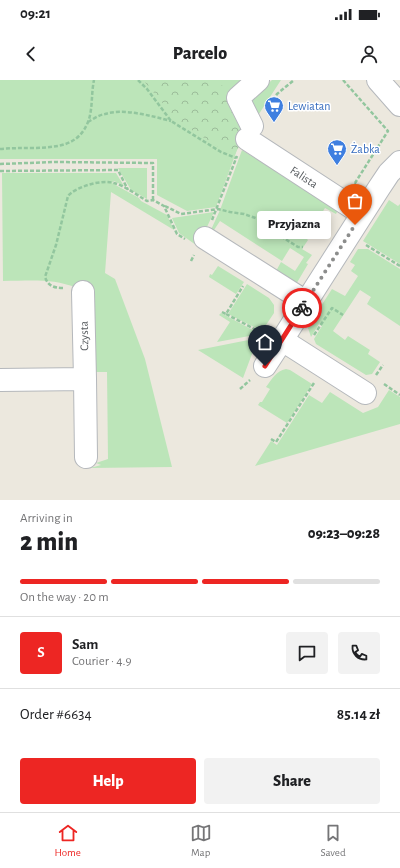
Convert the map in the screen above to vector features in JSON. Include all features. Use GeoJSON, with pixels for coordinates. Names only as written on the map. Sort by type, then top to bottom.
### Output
{"type":"FeatureCollection","features":[{"type":"Feature","properties":{"kind":"street","name":"Falista"},"geometry":{"type":"LineString","coordinates":[[258,80],[238,98],[249,133],[362,214]]}},
{"type":"Feature","properties":{"kind":"street"},"geometry":{"type":"LineString","coordinates":[[378,80],[400,105]]}},
{"type":"Feature","properties":{"kind":"street"},"geometry":{"type":"LineString","coordinates":[[265,366],[389,173],[400,162]]}},
{"type":"Feature","properties":{"kind":"street"},"geometry":{"type":"LineString","coordinates":[[195,239],[306,302]]}},
{"type":"Feature","properties":{"kind":"street","name":"Czysta"},"geometry":{"type":"LineString","coordinates":[[83,292],[86,457]]}},
{"type":"Feature","properties":{"kind":"street"},"geometry":{"type":"LineString","coordinates":[[281,341],[324,367],[373,388]]}},
{"type":"Feature","properties":{"kind":"street"},"geometry":{"type":"LineString","coordinates":[[0,380],[85,379]]}},
{"type":"Feature","properties":{"kind":"path"},"geometry":{"type":"LineString","coordinates":[[0,149],[60,147],[72,142],[80,134],[88,122],[92,104],[94,80]]}},
{"type":"Feature","properties":{"kind":"path"},"geometry":{"type":"LineString","coordinates":[[138,80],[147,89],[171,121]]}},
{"type":"Feature","properties":{"kind":"path"},"geometry":{"type":"LineString","coordinates":[[343,80],[388,131],[355,183],[348,179]]}},
{"type":"Feature","properties":{"kind":"path"},"geometry":{"type":"LineString","coordinates":[[88,122],[105,114],[114,112],[136,114],[171,121],[221,152],[236,159]]}},
{"type":"Feature","properties":{"kind":"path"},"geometry":{"type":"LineString","coordinates":[[0,164],[54,162],[153,164],[153,200]]}},
{"type":"Feature","properties":{"kind":"path"},"geometry":{"type":"LineString","coordinates":[[0,171],[118,170],[129,190]]}},
{"type":"Feature","properties":{"kind":"path"},"geometry":{"type":"LineString","coordinates":[[83,292],[76,288],[54,288],[46,282],[45,277],[56,245],[68,196],[72,192],[84,186],[108,182],[115,183],[147,201],[153,200],[181,214],[218,209],[244,214],[267,222],[286,239],[298,247],[303,248]]}},
{"type":"Feature","properties":{"kind":"path"},"geometry":{"type":"LineString","coordinates":[[164,206],[177,234],[195,239]]}},
{"type":"Feature","properties":{"kind":"path"},"geometry":{"type":"LineString","coordinates":[[349,235],[400,266]]}},
{"type":"Feature","properties":{"kind":"path"},"geometry":{"type":"LineString","coordinates":[[226,314],[237,297]]}},
{"type":"Feature","properties":{"kind":"path"},"geometry":{"type":"LineString","coordinates":[[310,341],[332,308],[343,315]]}},
{"type":"Feature","properties":{"kind":"path"},"geometry":{"type":"LineString","coordinates":[[222,312],[281,341]]}},
{"type":"Feature","properties":{"kind":"path"},"geometry":{"type":"LineString","coordinates":[[377,374],[383,365]]}},
{"type":"Feature","properties":{"kind":"path"},"geometry":{"type":"LineString","coordinates":[[271,439],[276,442],[324,367]]}},
{"type":"Feature","properties":{"kind":"path"},"geometry":{"type":"LineString","coordinates":[[373,388],[400,395]]}},
{"type":"Feature","properties":{"kind":"green space"},"geometry":{"type":"Polygon","coordinates":[[[0,80],[244,80],[227,95],[246,135],[237,150],[216,207],[187,211],[157,195],[157,159],[0,159],[0,80]]]}},
{"type":"Feature","properties":{"kind":"green space"},"geometry":{"type":"Polygon","coordinates":[[[143,80],[224,80],[221,83],[246,135],[238,147],[234,157],[178,121],[143,80]]]}},
{"type":"Feature","properties":{"kind":"green space"},"geometry":{"type":"Polygon","coordinates":[[[272,80],[281,80],[257,117],[251,99],[272,80]]]}},
{"type":"Feature","properties":{"kind":"green space"},"geometry":{"type":"Polygon","coordinates":[[[242,150],[338,210],[336,214],[325,208],[306,238],[308,240],[302,249],[312,255],[306,263],[308,264],[295,286],[275,273],[281,262],[295,271],[304,257],[290,248],[282,261],[220,221],[212,233],[210,232],[220,210],[242,150]]]}},
{"type":"Feature","properties":{"kind":"green space"},"geometry":{"type":"Polygon","coordinates":[[[118,168],[147,168],[147,199],[131,190],[118,168]]]}},
{"type":"Feature","properties":{"kind":"green space"},"geometry":{"type":"Polygon","coordinates":[[[2,173],[116,173],[124,186],[114,181],[112,183],[167,215],[174,230],[111,192],[105,273],[115,279],[145,359],[172,467],[90,468],[101,465],[96,463],[108,459],[107,372],[92,372],[77,288],[50,281],[3,281],[2,173]]]}},
{"type":"Feature","properties":{"kind":"green space"},"geometry":{"type":"Polygon","coordinates":[[[389,200],[398,206],[400,204],[400,264],[363,241],[389,200]]]}},
{"type":"Feature","properties":{"kind":"green space"},"geometry":{"type":"Polygon","coordinates":[[[214,212],[196,245],[179,233],[172,218],[214,212]]]}},
{"type":"Feature","properties":{"kind":"green space"},"geometry":{"type":"Polygon","coordinates":[[[358,249],[368,249],[400,269],[400,326],[367,304],[371,297],[360,290],[333,331],[345,340],[348,336],[370,350],[368,354],[380,362],[372,374],[366,375],[316,344],[314,339],[322,326],[319,324],[311,337],[308,328],[332,289],[345,296],[358,276],[351,271],[355,265],[350,262],[358,249]]]}},
{"type":"Feature","properties":{"kind":"green space"},"geometry":{"type":"Polygon","coordinates":[[[218,266],[244,282],[236,294],[209,277],[218,266]]]}},
{"type":"Feature","properties":{"kind":"green space"},"geometry":{"type":"Polygon","coordinates":[[[247,284],[269,298],[274,305],[274,313],[262,331],[228,314],[247,284]]]}},
{"type":"Feature","properties":{"kind":"green space"},"geometry":{"type":"Polygon","coordinates":[[[221,313],[260,334],[217,342],[230,322],[219,315],[221,313]]]}},
{"type":"Feature","properties":{"kind":"green space"},"geometry":{"type":"Polygon","coordinates":[[[258,338],[243,378],[198,350],[258,338]]]}},
{"type":"Feature","properties":{"kind":"green space"},"geometry":{"type":"Polygon","coordinates":[[[286,369],[312,384],[287,423],[258,405],[262,402],[270,389],[266,387],[272,378],[277,373],[286,369]]]}},
{"type":"Feature","properties":{"kind":"green space"},"geometry":{"type":"Polygon","coordinates":[[[389,390],[400,397],[400,424],[255,466],[271,441],[277,445],[309,395],[322,403],[330,392],[363,413],[378,407],[389,390]]]}},
{"type":"Feature","properties":{"kind":"way so far"},"geometry":{"type":"LineString","coordinates":[[302,308],[355,225]]}},
{"type":"Feature","properties":{"kind":"place","name":"Lewiatan"},"geometry":{"type":"Point","coordinates":[274,123]}},
{"type":"Feature","properties":{"kind":"place","name":"Żabka"},"geometry":{"type":"Point","coordinates":[337,166]}},
{"type":"Feature","properties":{"kind":"place","name":"Przyjazna"},"geometry":{"type":"Point","coordinates":[355,225]}},
{"type":"Feature","properties":{"kind":"route"},"geometry":{"type":"LineString","coordinates":[[265,366],[302,308]]}}]}
